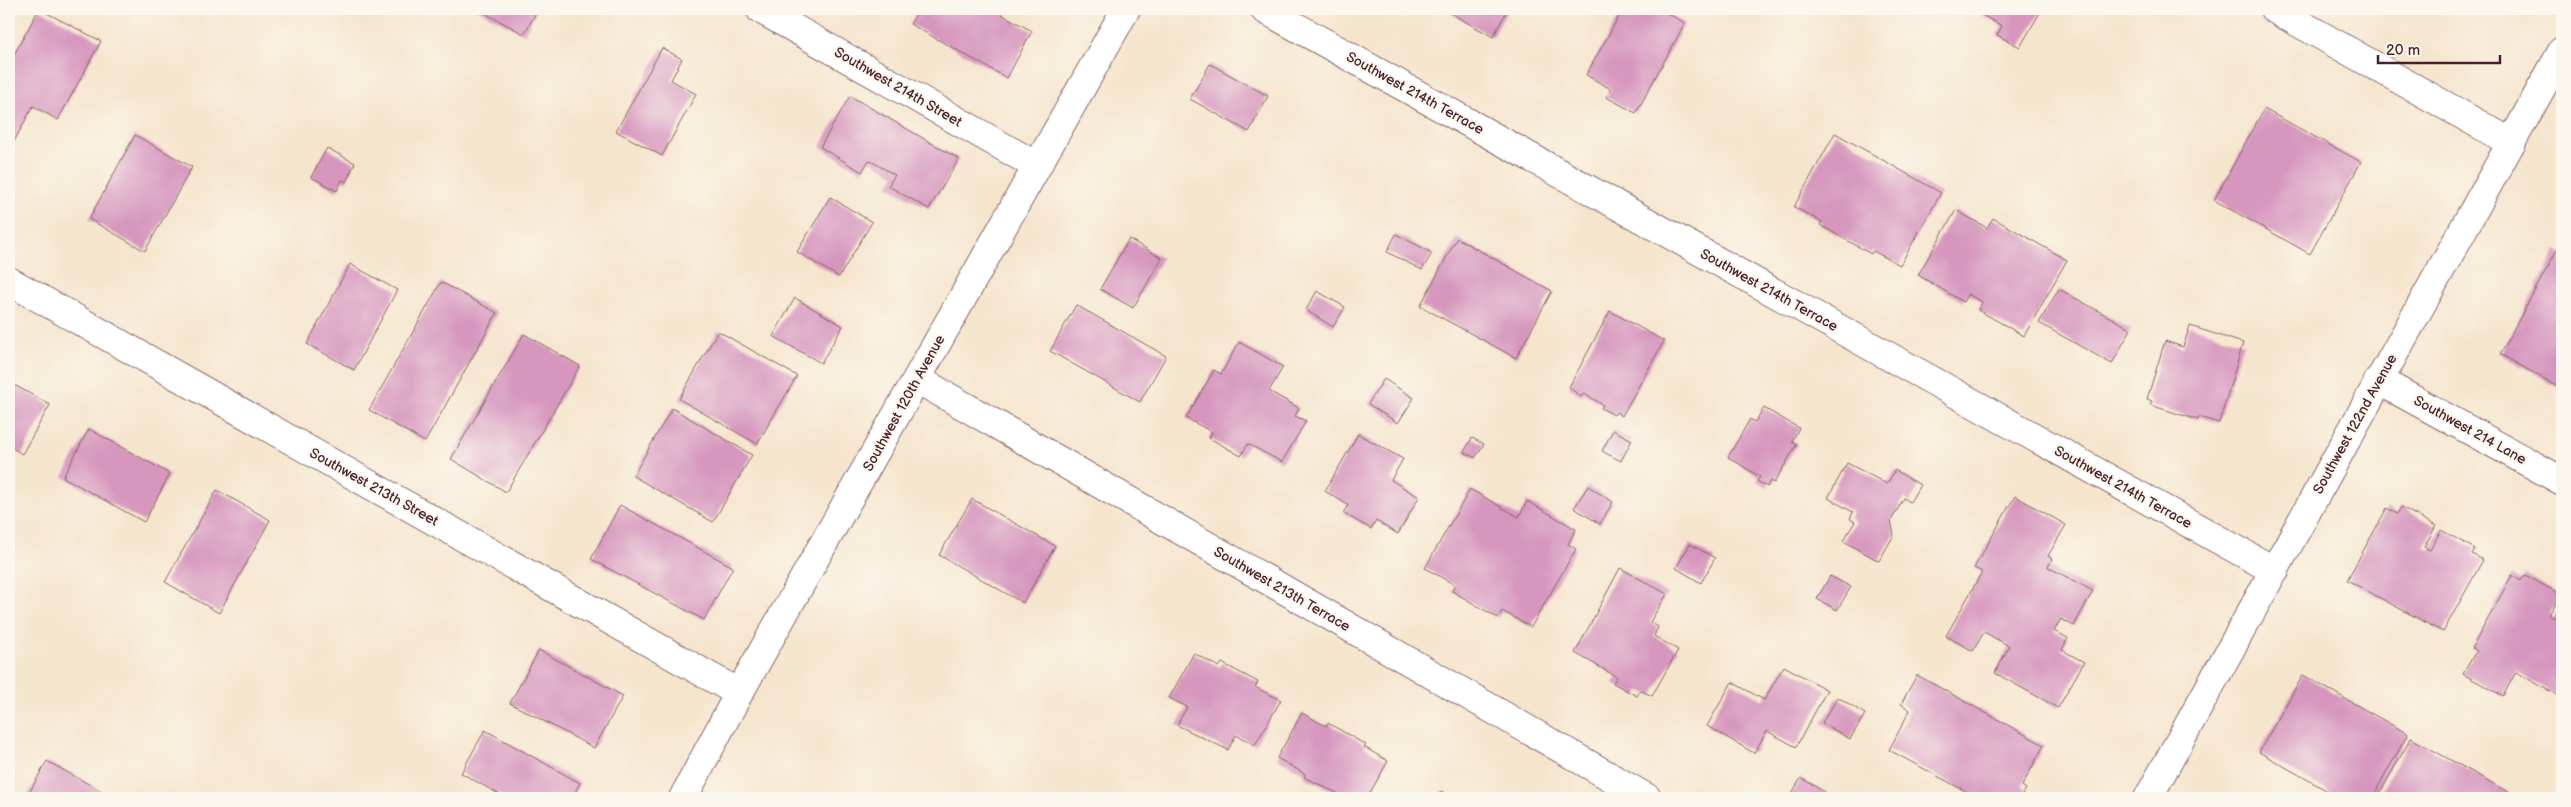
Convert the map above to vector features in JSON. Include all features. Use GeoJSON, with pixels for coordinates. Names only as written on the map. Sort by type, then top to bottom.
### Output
{"type":"FeatureCollection","features":[{"type":"Feature","properties":{"kind":"street","name":"Southwest 214th Street"},"geometry":{"type":"LineString","coordinates":[[760,9],[1037,166]]}},
{"type":"Feature","properties":{"kind":"street","name":"Southwest 120th Avenue"},"geometry":{"type":"LineString","coordinates":[[683,798],[739,693],[1126,9]]}},
{"type":"Feature","properties":{"kind":"street","name":"Southwest 214th Terrace"},"geometry":{"type":"LineString","coordinates":[[1264,9],[2274,571]]}},
{"type":"Feature","properties":{"kind":"street"},"geometry":{"type":"LineString","coordinates":[[2274,9],[2512,143]]}},
{"type":"Feature","properties":{"kind":"street","name":"Southwest 122nd Avenue"},"geometry":{"type":"LineString","coordinates":[[2150,798],[2378,380],[2562,51]]}},
{"type":"Feature","properties":{"kind":"street","name":"Southwest 213th Street"},"geometry":{"type":"LineString","coordinates":[[9,281],[739,693]]}},
{"type":"Feature","properties":{"kind":"street","name":"Southwest 213th Terrace"},"geometry":{"type":"LineString","coordinates":[[917,379],[1647,798]]}},
{"type":"Feature","properties":{"kind":"street","name":"Southwest 214 Lane"},"geometry":{"type":"LineString","coordinates":[[2378,380],[2562,481]]}},
{"type":"Feature","properties":{"kind":"building"},"geometry":{"type":"Polygon","coordinates":[[[39,9],[101,41],[58,120],[33,106],[9,151],[9,64],[39,9]]]}},
{"type":"Feature","properties":{"kind":"building"},"geometry":{"type":"Polygon","coordinates":[[[477,9],[538,9],[524,34],[477,9]]]}},
{"type":"Feature","properties":{"kind":"building"},"geometry":{"type":"Polygon","coordinates":[[[919,9],[992,9],[1032,31],[1007,78],[910,24],[919,9]]]}},
{"type":"Feature","properties":{"kind":"building"},"geometry":{"type":"Polygon","coordinates":[[[1443,9],[1508,9],[1493,37],[1443,9]]]}},
{"type":"Feature","properties":{"kind":"building"},"geometry":{"type":"Polygon","coordinates":[[[1623,9],[1659,9],[1685,23],[1636,113],[1606,97],[1611,89],[1586,75],[1623,9]]]}},
{"type":"Feature","properties":{"kind":"building"},"geometry":{"type":"Polygon","coordinates":[[[1971,9],[2042,9],[2020,47],[1997,35],[2002,26],[1971,9]]]}},
{"type":"Feature","properties":{"kind":"building"},"geometry":{"type":"Polygon","coordinates":[[[662,48],[682,59],[671,80],[696,94],[662,156],[616,131],[662,48]]]}},
{"type":"Feature","properties":{"kind":"building"},"geometry":{"type":"Polygon","coordinates":[[[1210,64],[1268,96],[1249,132],[1190,99],[1210,64]]]}},
{"type":"Feature","properties":{"kind":"building"},"geometry":{"type":"Polygon","coordinates":[[[850,96],[959,159],[929,209],[888,186],[895,175],[869,160],[862,172],[820,147],[850,96]]]}},
{"type":"Feature","properties":{"kind":"building"},"geometry":{"type":"Polygon","coordinates":[[[2264,109],[2361,162],[2310,254],[2214,200],[2264,109]]]}},
{"type":"Feature","properties":{"kind":"building"},"geometry":{"type":"Polygon","coordinates":[[[1835,133],[1941,193],[1900,265],[1873,251],[1871,254],[1820,225],[1822,222],[1794,207],[1835,133]]]}},
{"type":"Feature","properties":{"kind":"building"},"geometry":{"type":"Polygon","coordinates":[[[135,135],[192,167],[145,251],[89,219],[135,135]]]}},
{"type":"Feature","properties":{"kind":"building"},"geometry":{"type":"Polygon","coordinates":[[[327,148],[355,163],[346,182],[342,180],[337,191],[311,177],[327,148]]]}},
{"type":"Feature","properties":{"kind":"building"},"geometry":{"type":"Polygon","coordinates":[[[830,197],[872,222],[839,277],[797,252],[830,197]]]}},
{"type":"Feature","properties":{"kind":"building"},"geometry":{"type":"Polygon","coordinates":[[[1956,210],[1987,228],[1993,218],[2067,260],[2024,336],[1978,310],[1982,302],[1968,294],[1963,302],[1918,275],[1956,210]]]}},
{"type":"Feature","properties":{"kind":"building"},"geometry":{"type":"Polygon","coordinates":[[[1396,234],[1432,253],[1422,270],[1387,252],[1396,234]]]}},
{"type":"Feature","properties":{"kind":"building"},"geometry":{"type":"Polygon","coordinates":[[[1457,238],[1552,291],[1516,358],[1420,306],[1457,238]]]}},
{"type":"Feature","properties":{"kind":"building"},"geometry":{"type":"Polygon","coordinates":[[[1129,239],[1162,258],[1133,308],[1100,289],[1129,239]]]}},
{"type":"Feature","properties":{"kind":"building"},"geometry":{"type":"Polygon","coordinates":[[[2557,250],[2562,253],[2562,389],[2500,354],[2557,250]]]}},
{"type":"Feature","properties":{"kind":"building"},"geometry":{"type":"Polygon","coordinates":[[[350,264],[397,290],[354,370],[307,344],[350,264]]]}},
{"type":"Feature","properties":{"kind":"building"},"geometry":{"type":"Polygon","coordinates":[[[441,282],[497,313],[425,442],[369,410],[441,282]]]}},
{"type":"Feature","properties":{"kind":"building"},"geometry":{"type":"Polygon","coordinates":[[[2059,289],[2131,329],[2112,364],[2039,323],[2059,289]]]}},
{"type":"Feature","properties":{"kind":"building"},"geometry":{"type":"Polygon","coordinates":[[[1317,291],[1345,307],[1333,327],[1306,310],[1317,291]]]}},
{"type":"Feature","properties":{"kind":"building"},"geometry":{"type":"Polygon","coordinates":[[[795,298],[843,326],[821,363],[773,336],[795,298]]]}},
{"type":"Feature","properties":{"kind":"building"},"geometry":{"type":"Polygon","coordinates":[[[1076,305],[1166,356],[1140,402],[1050,351],[1076,305]]]}},
{"type":"Feature","properties":{"kind":"building"},"geometry":{"type":"Polygon","coordinates":[[[1610,311],[1664,341],[1622,416],[1616,412],[1614,415],[1601,408],[1603,405],[1583,393],[1581,397],[1569,387],[1610,311]]]}},
{"type":"Feature","properties":{"kind":"building"},"geometry":{"type":"Polygon","coordinates":[[[2190,326],[2243,343],[2219,423],[2199,417],[2198,420],[2150,405],[2152,401],[2147,399],[2165,341],[2183,347],[2190,326]]]}},
{"type":"Feature","properties":{"kind":"building"},"geometry":{"type":"Polygon","coordinates":[[[718,331],[797,376],[757,444],[679,399],[718,331]]]}},
{"type":"Feature","properties":{"kind":"building"},"geometry":{"type":"Polygon","coordinates":[[[524,334],[580,366],[506,492],[451,459],[524,334]]]}},
{"type":"Feature","properties":{"kind":"building"},"geometry":{"type":"Polygon","coordinates":[[[1239,342],[1283,367],[1269,391],[1299,408],[1295,416],[1306,421],[1282,462],[1248,444],[1241,456],[1209,438],[1212,432],[1186,418],[1214,370],[1221,374],[1239,342]]]}},
{"type":"Feature","properties":{"kind":"building"},"geometry":{"type":"Polygon","coordinates":[[[1384,379],[1414,398],[1398,423],[1368,404],[1384,379]]]}},
{"type":"Feature","properties":{"kind":"building"},"geometry":{"type":"Polygon","coordinates":[[[9,382],[50,405],[22,454],[9,446],[9,382]]]}},
{"type":"Feature","properties":{"kind":"building"},"geometry":{"type":"Polygon","coordinates":[[[672,408],[752,455],[713,522],[633,476],[672,408]]]}},
{"type":"Feature","properties":{"kind":"building"},"geometry":{"type":"Polygon","coordinates":[[[1764,408],[1799,428],[1792,441],[1797,444],[1774,483],[1770,481],[1767,487],[1757,481],[1760,477],[1728,457],[1750,419],[1755,422],[1764,408]]]}},
{"type":"Feature","properties":{"kind":"building"},"geometry":{"type":"Polygon","coordinates":[[[89,429],[170,474],[144,522],[63,477],[89,429]]]}},
{"type":"Feature","properties":{"kind":"building"},"geometry":{"type":"Polygon","coordinates":[[[1613,430],[1632,440],[1621,461],[1602,451],[1613,430]]]}},
{"type":"Feature","properties":{"kind":"building"},"geometry":{"type":"Polygon","coordinates":[[[1358,434],[1403,459],[1391,480],[1419,497],[1398,534],[1376,521],[1371,529],[1343,513],[1348,505],[1325,491],[1358,434]]]}},
{"type":"Feature","properties":{"kind":"building"},"geometry":{"type":"Polygon","coordinates":[[[1472,438],[1484,444],[1475,458],[1464,452],[1472,438]]]}},
{"type":"Feature","properties":{"kind":"building"},"geometry":{"type":"Polygon","coordinates":[[[1847,463],[1887,484],[1895,470],[1920,485],[1910,502],[1904,498],[1891,521],[1894,535],[1879,561],[1843,541],[1855,522],[1850,519],[1853,512],[1828,498],[1847,463]]]}},
{"type":"Feature","properties":{"kind":"building"},"geometry":{"type":"Polygon","coordinates":[[[1588,486],[1613,502],[1600,524],[1574,508],[1588,486]]]}},
{"type":"Feature","properties":{"kind":"building"},"geometry":{"type":"Polygon","coordinates":[[[1470,489],[1519,517],[1527,501],[1576,529],[1568,544],[1576,549],[1531,627],[1502,611],[1498,618],[1452,591],[1455,585],[1425,568],[1470,489]]]}},
{"type":"Feature","properties":{"kind":"building"},"geometry":{"type":"Polygon","coordinates":[[[217,490],[270,520],[219,613],[165,582],[217,490]]]}},
{"type":"Feature","properties":{"kind":"building"},"geometry":{"type":"Polygon","coordinates":[[[2015,496],[2066,525],[2048,556],[2052,559],[2048,567],[2093,591],[2074,626],[2061,619],[2054,631],[2068,638],[2062,650],[2084,662],[2058,708],[1995,673],[2009,646],[1984,632],[1973,651],[1946,636],[1982,572],[1974,568],[2015,496]]]}},
{"type":"Feature","properties":{"kind":"building"},"geometry":{"type":"Polygon","coordinates":[[[972,499],[1055,546],[1023,603],[939,555],[972,499]]]}},
{"type":"Feature","properties":{"kind":"building"},"geometry":{"type":"Polygon","coordinates":[[[620,505],[733,567],[704,620],[591,559],[620,505]]]}},
{"type":"Feature","properties":{"kind":"building"},"geometry":{"type":"Polygon","coordinates":[[[2401,507],[2436,526],[2424,547],[2430,550],[2441,530],[2475,549],[2472,554],[2483,560],[2443,632],[2347,580],[2387,508],[2397,514],[2401,507]]]}},
{"type":"Feature","properties":{"kind":"building"},"geometry":{"type":"Polygon","coordinates":[[[1690,544],[1715,558],[1701,583],[1676,568],[1690,544]]]}},
{"type":"Feature","properties":{"kind":"building"},"geometry":{"type":"Polygon","coordinates":[[[1620,568],[1667,594],[1650,622],[1658,627],[1654,636],[1678,650],[1652,696],[1640,690],[1637,696],[1613,683],[1617,677],[1575,653],[1620,568]]]}},
{"type":"Feature","properties":{"kind":"building"},"geometry":{"type":"Polygon","coordinates":[[[2512,575],[2521,581],[2525,575],[2560,594],[2549,615],[2554,618],[2562,603],[2562,698],[2516,672],[2503,696],[2463,674],[2476,651],[2472,648],[2512,575]]]}},
{"type":"Feature","properties":{"kind":"building"},"geometry":{"type":"Polygon","coordinates":[[[1830,576],[1851,587],[1837,610],[1817,599],[1830,576]]]}},
{"type":"Feature","properties":{"kind":"building"},"geometry":{"type":"Polygon","coordinates":[[[539,650],[623,696],[594,748],[510,703],[539,650]]]}},
{"type":"Feature","properties":{"kind":"building"},"geometry":{"type":"Polygon","coordinates":[[[1194,653],[1219,667],[1222,663],[1258,682],[1255,687],[1281,700],[1255,745],[1236,735],[1228,750],[1177,725],[1187,707],[1169,698],[1194,653]]]}},
{"type":"Feature","properties":{"kind":"building"},"geometry":{"type":"Polygon","coordinates":[[[1784,666],[1827,690],[1796,747],[1767,731],[1754,753],[1707,726],[1732,682],[1764,700],[1784,666]]]}},
{"type":"Feature","properties":{"kind":"building"},"geometry":{"type":"Polygon","coordinates":[[[1917,675],[2044,745],[2022,786],[2026,789],[2020,798],[1978,798],[1889,750],[1910,710],[1901,704],[1917,675]]]}},
{"type":"Feature","properties":{"kind":"building"},"geometry":{"type":"Polygon","coordinates":[[[2303,675],[2408,734],[2372,798],[2340,798],[2259,752],[2303,675]]]}},
{"type":"Feature","properties":{"kind":"building"},"geometry":{"type":"Polygon","coordinates":[[[1838,697],[1865,714],[1850,739],[1822,723],[1838,697]]]}},
{"type":"Feature","properties":{"kind":"building"},"geometry":{"type":"Polygon","coordinates":[[[1302,713],[1326,726],[1328,723],[1366,745],[1364,747],[1388,761],[1367,798],[1347,798],[1304,777],[1305,774],[1277,758],[1302,713]]]}},
{"type":"Feature","properties":{"kind":"building"},"geometry":{"type":"Polygon","coordinates":[[[485,730],[580,783],[572,798],[506,798],[461,773],[485,730]]]}},
{"type":"Feature","properties":{"kind":"building"},"geometry":{"type":"Polygon","coordinates":[[[2411,738],[2519,798],[2377,798],[2411,738]]]}},
{"type":"Feature","properties":{"kind":"building"},"geometry":{"type":"Polygon","coordinates":[[[47,761],[114,798],[26,798],[47,761]]]}},
{"type":"Feature","properties":{"kind":"building"},"geometry":{"type":"Polygon","coordinates":[[[1801,778],[1835,798],[1789,798],[1801,778]]]}},
{"type":"Feature","properties":{"kind":"building"},"geometry":{"type":"Polygon","coordinates":[[[1441,791],[1454,798],[1437,798],[1441,791]]]}}]}
